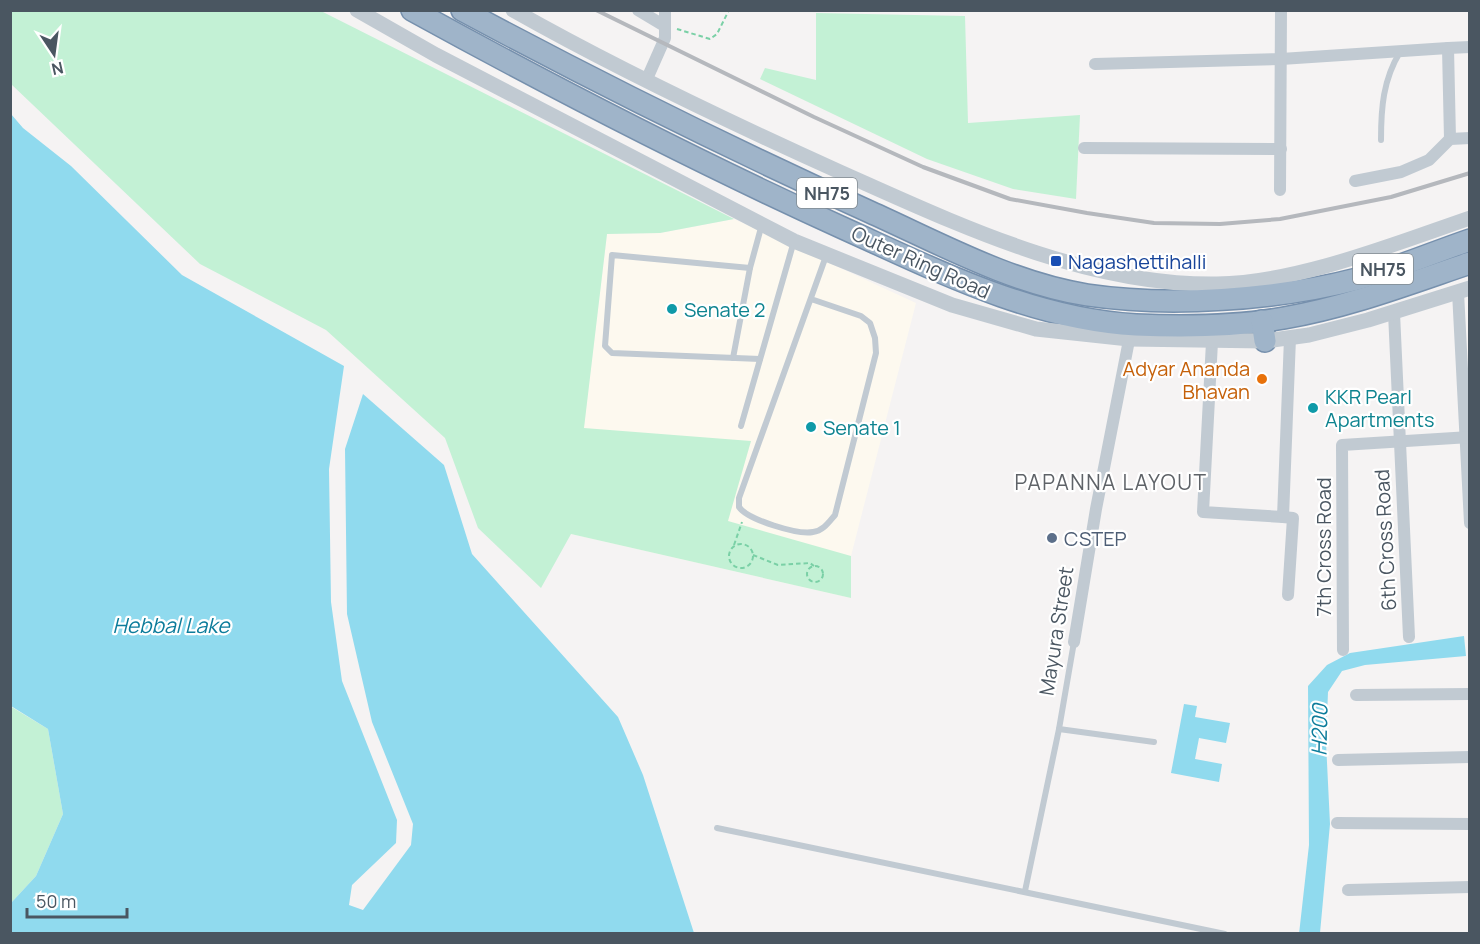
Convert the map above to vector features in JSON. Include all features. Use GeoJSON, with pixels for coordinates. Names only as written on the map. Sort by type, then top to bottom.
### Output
{"type":"FeatureCollection","features":[{"type":"Feature","properties":{"kind":"highway","name":"Outer Ring Road"},"geometry":{"type":"LineString","coordinates":[[412,10],[590,107],[711,168],[955,278],[1040,309],[1131,332],[1176,326],[1264,331]]}},
{"type":"Feature","properties":{"kind":"highway","name":"Outer Ring Road"},"geometry":{"type":"LineString","coordinates":[[462,10],[600,84],[712,140],[1009,273],[1088,295],[1176,300],[1216,292]]}},
{"type":"Feature","properties":{"kind":"highway","name":"NH75"},"geometry":{"type":"LineString","coordinates":[[1216,292],[1295,291],[1358,278],[1470,240]]}},
{"type":"Feature","properties":{"kind":"highway","name":"NH75"},"geometry":{"type":"LineString","coordinates":[[1264,331],[1470,263]]}},
{"type":"Feature","properties":{"kind":"street"},"geometry":{"type":"LineString","coordinates":[[357,10],[436,55],[794,241],[952,305],[1036,328],[1131,332],[1212,342],[1264,331],[1290,338],[1394,313],[1464,290],[1470,523]]}},
{"type":"Feature","properties":{"kind":"street"},"geometry":{"type":"LineString","coordinates":[[513,10],[646,81],[913,205],[1012,243],[1088,268],[1216,292],[1251,281],[1310,269],[1470,218]]}},
{"type":"Feature","properties":{"kind":"street"},"geometry":{"type":"LineString","coordinates":[[638,10],[663,25]]}},
{"type":"Feature","properties":{"kind":"street"},"geometry":{"type":"LineString","coordinates":[[646,81],[665,38],[663,25],[665,10]]}},
{"type":"Feature","properties":{"kind":"street"},"geometry":{"type":"LineString","coordinates":[[1280,190],[1281,10]]}},
{"type":"Feature","properties":{"kind":"street"},"geometry":{"type":"LineString","coordinates":[[1095,64],[1281,59],[1470,47]]}},
{"type":"Feature","properties":{"kind":"street"},"geometry":{"type":"LineString","coordinates":[[1448,48],[1450,139]]}},
{"type":"Feature","properties":{"kind":"street"},"geometry":{"type":"LineString","coordinates":[[1355,181],[1401,172],[1429,160],[1450,139],[1470,138]]}},
{"type":"Feature","properties":{"kind":"street"},"geometry":{"type":"LineString","coordinates":[[1084,148],[1281,149]]}},
{"type":"Feature","properties":{"kind":"street","name":"6th Cross Road"},"geometry":{"type":"LineString","coordinates":[[1394,313],[1409,637]]}},
{"type":"Feature","properties":{"kind":"street","name":"Mayura Street"},"geometry":{"type":"LineString","coordinates":[[1074,642],[1096,509],[1131,332]]}},
{"type":"Feature","properties":{"kind":"street"},"geometry":{"type":"LineString","coordinates":[[1283,517],[1290,338]]}},
{"type":"Feature","properties":{"kind":"street"},"geometry":{"type":"LineString","coordinates":[[1212,342],[1203,512],[1293,518],[1288,595]]}},
{"type":"Feature","properties":{"kind":"street"},"geometry":{"type":"LineString","coordinates":[[1400,441],[1468,437]]}},
{"type":"Feature","properties":{"kind":"street","name":"7th Cross Road"},"geometry":{"type":"LineString","coordinates":[[1342,650],[1342,445],[1400,441]]}},
{"type":"Feature","properties":{"kind":"street"},"geometry":{"type":"LineString","coordinates":[[1356,695],[1470,694]]}},
{"type":"Feature","properties":{"kind":"street"},"geometry":{"type":"LineString","coordinates":[[1338,760],[1470,757]]}},
{"type":"Feature","properties":{"kind":"street"},"geometry":{"type":"LineString","coordinates":[[1337,823],[1470,824]]}},
{"type":"Feature","properties":{"kind":"street"},"geometry":{"type":"LineString","coordinates":[[1348,890],[1470,887]]}},
{"type":"Feature","properties":{"kind":"lane"},"geometry":{"type":"LineString","coordinates":[[1381,140],[1383,93],[1390,70],[1400,52]]}},
{"type":"Feature","properties":{"kind":"lane"},"geometry":{"type":"LineString","coordinates":[[733,358],[750,268],[762,224]]}},
{"type":"Feature","properties":{"kind":"lane"},"geometry":{"type":"LineString","coordinates":[[741,426],[794,241]]}},
{"type":"Feature","properties":{"kind":"lane"},"geometry":{"type":"LineString","coordinates":[[810,299],[861,316],[870,323],[875,338],[876,353],[835,515],[826,526],[814,532],[801,532],[743,513],[739,507],[739,498],[810,299],[827,254]]}},
{"type":"Feature","properties":{"kind":"lane"},"geometry":{"type":"LineString","coordinates":[[750,268],[612,255],[607,351],[760,359]]}},
{"type":"Feature","properties":{"kind":"lane","name":"Mayura Street"},"geometry":{"type":"LineString","coordinates":[[1025,891],[1059,729],[1074,642]]}},
{"type":"Feature","properties":{"kind":"lane"},"geometry":{"type":"LineString","coordinates":[[1059,729],[1154,742]]}},
{"type":"Feature","properties":{"kind":"lane"},"geometry":{"type":"LineString","coordinates":[[717,828],[1225,933]]}},
{"type":"Feature","properties":{"kind":"path"},"geometry":{"type":"LineString","coordinates":[[663,25],[710,39],[717,34],[729,10]]}},
{"type":"Feature","properties":{"kind":"path"},"geometry":{"type":"LineString","coordinates":[[743,513],[730,560],[737,567],[746,566],[753,555]]}},
{"type":"Feature","properties":{"kind":"path"},"geometry":{"type":"LineString","coordinates":[[732,548],[744,544],[753,555],[777,565],[810,563],[819,566],[823,573],[816,582],[810,580],[807,575],[808,568],[814,566]]}},
{"type":"Feature","properties":{"kind":"shaded area"},"geometry":{"type":"Polygon","coordinates":[[[734,219],[916,303],[851,556],[851,598],[571,534],[607,234],[660,233],[734,219]]]}},
{"type":"Feature","properties":{"kind":"green space"},"geometry":{"type":"Polygon","coordinates":[[[10,11],[321,11],[734,219],[660,233],[607,234],[584,428],[751,441],[728,521],[851,556],[851,598],[571,534],[541,588],[478,528],[445,438],[326,330],[200,264],[11,84],[10,11]]]}},
{"type":"Feature","properties":{"kind":"green space"},"geometry":{"type":"Polygon","coordinates":[[[816,13],[965,16],[968,123],[1080,115],[1076,199],[1013,189],[927,159],[760,79],[765,68],[816,80],[816,13]]]}},
{"type":"Feature","properties":{"kind":"green space"},"geometry":{"type":"Polygon","coordinates":[[[10,706],[48,729],[63,814],[36,876],[11,903],[10,706]]]}},
{"type":"Feature","properties":{"kind":"water","name":"Hebbal Lake"},"geometry":{"type":"Polygon","coordinates":[[[11,114],[23,128],[71,166],[182,275],[344,366],[329,469],[331,602],[342,681],[397,820],[396,843],[352,885],[349,905],[363,910],[411,845],[413,824],[372,722],[347,614],[345,449],[363,394],[444,465],[472,554],[618,717],[643,775],[694,933],[11,933],[11,903],[36,876],[63,814],[48,729],[11,706],[11,114]]]}},
{"type":"Feature","properties":{"kind":"water","name":"H200"},"geometry":{"type":"Polygon","coordinates":[[[1464,636],[1466,656],[1365,665],[1342,671],[1328,692],[1326,742],[1330,824],[1320,933],[1299,934],[1309,845],[1308,686],[1327,665],[1350,653],[1464,636]]]}},
{"type":"Feature","properties":{"kind":"water"},"geometry":{"type":"Polygon","coordinates":[[[1184,704],[1197,706],[1195,717],[1230,723],[1226,743],[1199,738],[1195,759],[1222,764],[1219,782],[1171,773],[1184,704]]]}},
{"type":"Feature","properties":{"kind":"railway"},"geometry":{"type":"LineString","coordinates":[[596,10],[814,117],[923,167],[1010,199],[1154,223],[1220,224],[1280,219],[1391,197],[1470,173]]}},
{"type":"Feature","properties":{"kind":"place","name":"Nagashettihalli"},"geometry":{"type":"Point","coordinates":[1056,261]}},
{"type":"Feature","properties":{"kind":"place","name":"Senate 2"},"geometry":{"type":"Point","coordinates":[672,309]}},
{"type":"Feature","properties":{"kind":"place","name":"Adyar Ananda Bhavan"},"geometry":{"type":"Point","coordinates":[1262,379]}},
{"type":"Feature","properties":{"kind":"place","name":"KKR Pearl Apartments"},"geometry":{"type":"Point","coordinates":[1313,408]}},
{"type":"Feature","properties":{"kind":"place","name":"Senate 1"},"geometry":{"type":"Point","coordinates":[811,427]}},
{"type":"Feature","properties":{"kind":"place","name":"CSTEP"},"geometry":{"type":"Point","coordinates":[1052,538]}},
{"type":"Feature","properties":{"kind":"district","name":"PAPANNA LAYOUT"},"geometry":{"type":"Point","coordinates":[1111,482]}}]}
